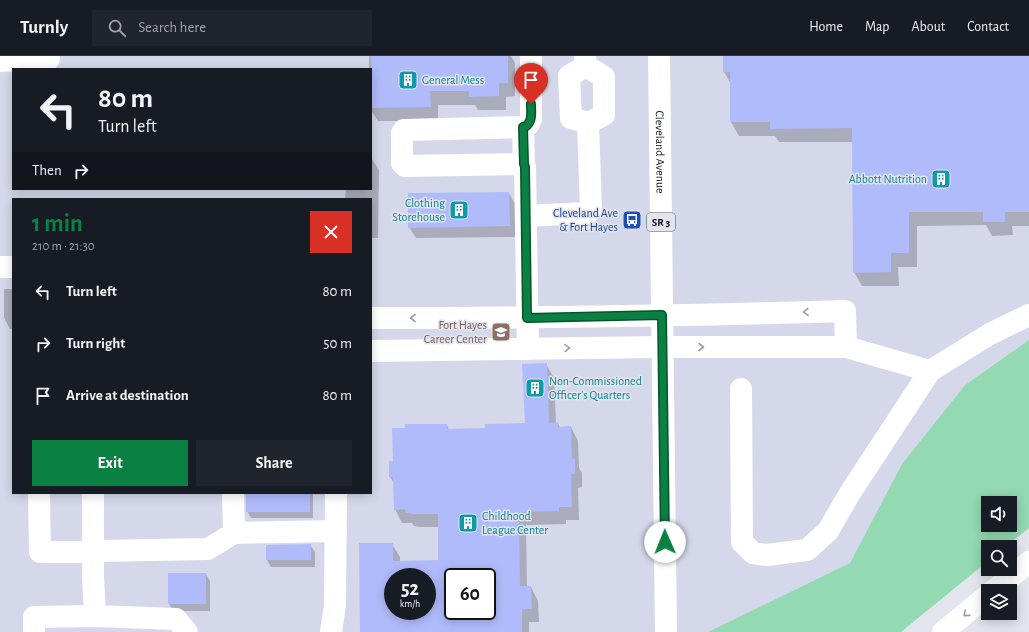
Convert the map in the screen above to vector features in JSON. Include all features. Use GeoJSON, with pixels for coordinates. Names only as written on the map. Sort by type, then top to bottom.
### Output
{"type":"FeatureCollection","features":[{"type":"Feature","properties":{"kind":"main road"},"geometry":{"type":"LineString","coordinates":[[524,164],[405,166],[402,163],[402,133],[404,130],[525,127],[529,124],[531,119],[531,56]]}},
{"type":"Feature","properties":{"kind":"main road","name":"Cleveland Avenue"},"geometry":{"type":"LineString","coordinates":[[659,56],[666,632]]}},
{"type":"Feature","properties":{"kind":"main road"},"geometry":{"type":"LineString","coordinates":[[0,61],[49,59]]}},
{"type":"Feature","properties":{"kind":"main road"},"geometry":{"type":"LineString","coordinates":[[585,61],[604,77],[604,115],[588,123],[571,118],[569,76],[585,61]]}},
{"type":"Feature","properties":{"kind":"main road"},"geometry":{"type":"LineString","coordinates":[[526,216],[589,212],[591,210],[588,123]]}},
{"type":"Feature","properties":{"kind":"main road"},"geometry":{"type":"LineString","coordinates":[[523,127],[528,348]]}},
{"type":"Feature","properties":{"kind":"main road"},"geometry":{"type":"LineString","coordinates":[[0,267],[12,266]]}},
{"type":"Feature","properties":{"kind":"main road"},"geometry":{"type":"LineString","coordinates":[[372,318],[527,318],[845,311],[846,347]]}},
{"type":"Feature","properties":{"kind":"main road"},"geometry":{"type":"LineString","coordinates":[[741,389],[742,542],[753,553],[767,555],[807,550],[828,531],[850,493],[930,371],[990,334],[1029,314]]}},
{"type":"Feature","properties":{"kind":"main road"},"geometry":{"type":"LineString","coordinates":[[372,350],[846,347],[930,371]]}},
{"type":"Feature","properties":{"kind":"main road"},"geometry":{"type":"LineString","coordinates":[[39,494],[40,552],[208,550],[234,533],[336,531]]}},
{"type":"Feature","properties":{"kind":"main road"},"geometry":{"type":"LineString","coordinates":[[93,494],[95,616]]}},
{"type":"Feature","properties":{"kind":"main road"},"geometry":{"type":"LineString","coordinates":[[233,494],[234,533]]}},
{"type":"Feature","properties":{"kind":"main road"},"geometry":{"type":"LineString","coordinates":[[331,632],[335,605],[336,494]]}},
{"type":"Feature","properties":{"kind":"main road"},"geometry":{"type":"LineString","coordinates":[[1002,584],[1029,562]]}},
{"type":"Feature","properties":{"kind":"main road"},"geometry":{"type":"LineString","coordinates":[[944,632],[981,601]]}},
{"type":"Feature","properties":{"kind":"main road"},"geometry":{"type":"LineString","coordinates":[[34,632],[34,617],[95,616],[176,619],[187,632]]}},
{"type":"Feature","properties":{"kind":"shaded area"},"geometry":{"type":"Polygon","coordinates":[[[0,56],[1029,56],[1029,340],[965,385],[902,464],[850,563],[708,632],[0,632],[0,56]]]}},
{"type":"Feature","properties":{"kind":"green space"},"geometry":{"type":"Polygon","coordinates":[[[1029,340],[1029,528],[1014,540],[981,540],[981,567],[901,632],[708,632],[850,563],[902,464],[965,385],[1029,340]]]}},
{"type":"Feature","properties":{"kind":"building","name":"General Mess"},"geometry":{"type":"Polygon","coordinates":[[[371,56],[508,56],[508,83],[499,83],[499,96],[469,97],[469,91],[430,91],[431,107],[372,108],[371,56]]]}},
{"type":"Feature","properties":{"kind":"building","name":"Abbott Nutrition"},"geometry":{"type":"Polygon","coordinates":[[[723,56],[1029,56],[1029,212],[1005,212],[1005,222],[983,222],[983,212],[909,212],[909,253],[891,253],[891,272],[853,273],[852,128],[770,129],[770,122],[730,122],[730,72],[723,72],[723,56]]]}},
{"type":"Feature","properties":{"kind":"building","name":"Clothing Storehouse"},"geometry":{"type":"Polygon","coordinates":[[[509,192],[510,226],[408,228],[408,193],[509,192]]]}},
{"type":"Feature","properties":{"kind":"building","name":"Childhood League Center"},"geometry":{"type":"Polygon","coordinates":[[[547,363],[549,423],[558,422],[558,427],[571,426],[572,459],[575,458],[575,474],[571,474],[572,507],[559,507],[559,511],[519,512],[520,586],[531,586],[532,609],[522,609],[522,632],[360,632],[359,543],[393,543],[393,561],[438,560],[438,514],[410,514],[406,513],[405,509],[394,510],[393,477],[389,477],[389,461],[393,461],[392,428],[405,428],[405,424],[447,424],[447,429],[485,428],[485,424],[525,423],[522,364],[547,363]]]}},
{"type":"Feature","properties":{"kind":"building"},"geometry":{"type":"Polygon","coordinates":[[[246,494],[310,494],[310,512],[246,512],[246,494]]]}},
{"type":"Feature","properties":{"kind":"building"},"geometry":{"type":"Polygon","coordinates":[[[311,544],[311,560],[266,560],[266,545],[311,544]]]}},
{"type":"Feature","properties":{"kind":"building"},"geometry":{"type":"Polygon","coordinates":[[[168,573],[206,573],[206,604],[168,604],[168,573]]]}},
{"type":"Feature","properties":{"kind":"place","name":"General Mess"},"geometry":{"type":"Point","coordinates":[408,80]}},
{"type":"Feature","properties":{"kind":"place","name":"Abbott Nutrition"},"geometry":{"type":"Point","coordinates":[941,179]}},
{"type":"Feature","properties":{"kind":"place","name":"Clothing Storehouse"},"geometry":{"type":"Point","coordinates":[459,210]}},
{"type":"Feature","properties":{"kind":"place","name":"Cleveland Ave & Fort Hayes"},"geometry":{"type":"Point","coordinates":[632,220]}},
{"type":"Feature","properties":{"kind":"place","name":"Fort Hayes Career Center"},"geometry":{"type":"Point","coordinates":[501,332]}},
{"type":"Feature","properties":{"kind":"place","name":"Non-Commissioned Officer's Quarters"},"geometry":{"type":"Point","coordinates":[535,388]}},
{"type":"Feature","properties":{"kind":"place","name":"Childhood League Center"},"geometry":{"type":"Point","coordinates":[468,523]}},
{"type":"Feature","properties":{"kind":"route"},"geometry":{"type":"LineString","coordinates":[[531,104],[531,119],[529,124],[523,127],[527,318],[662,315],[665,542]]}}]}
